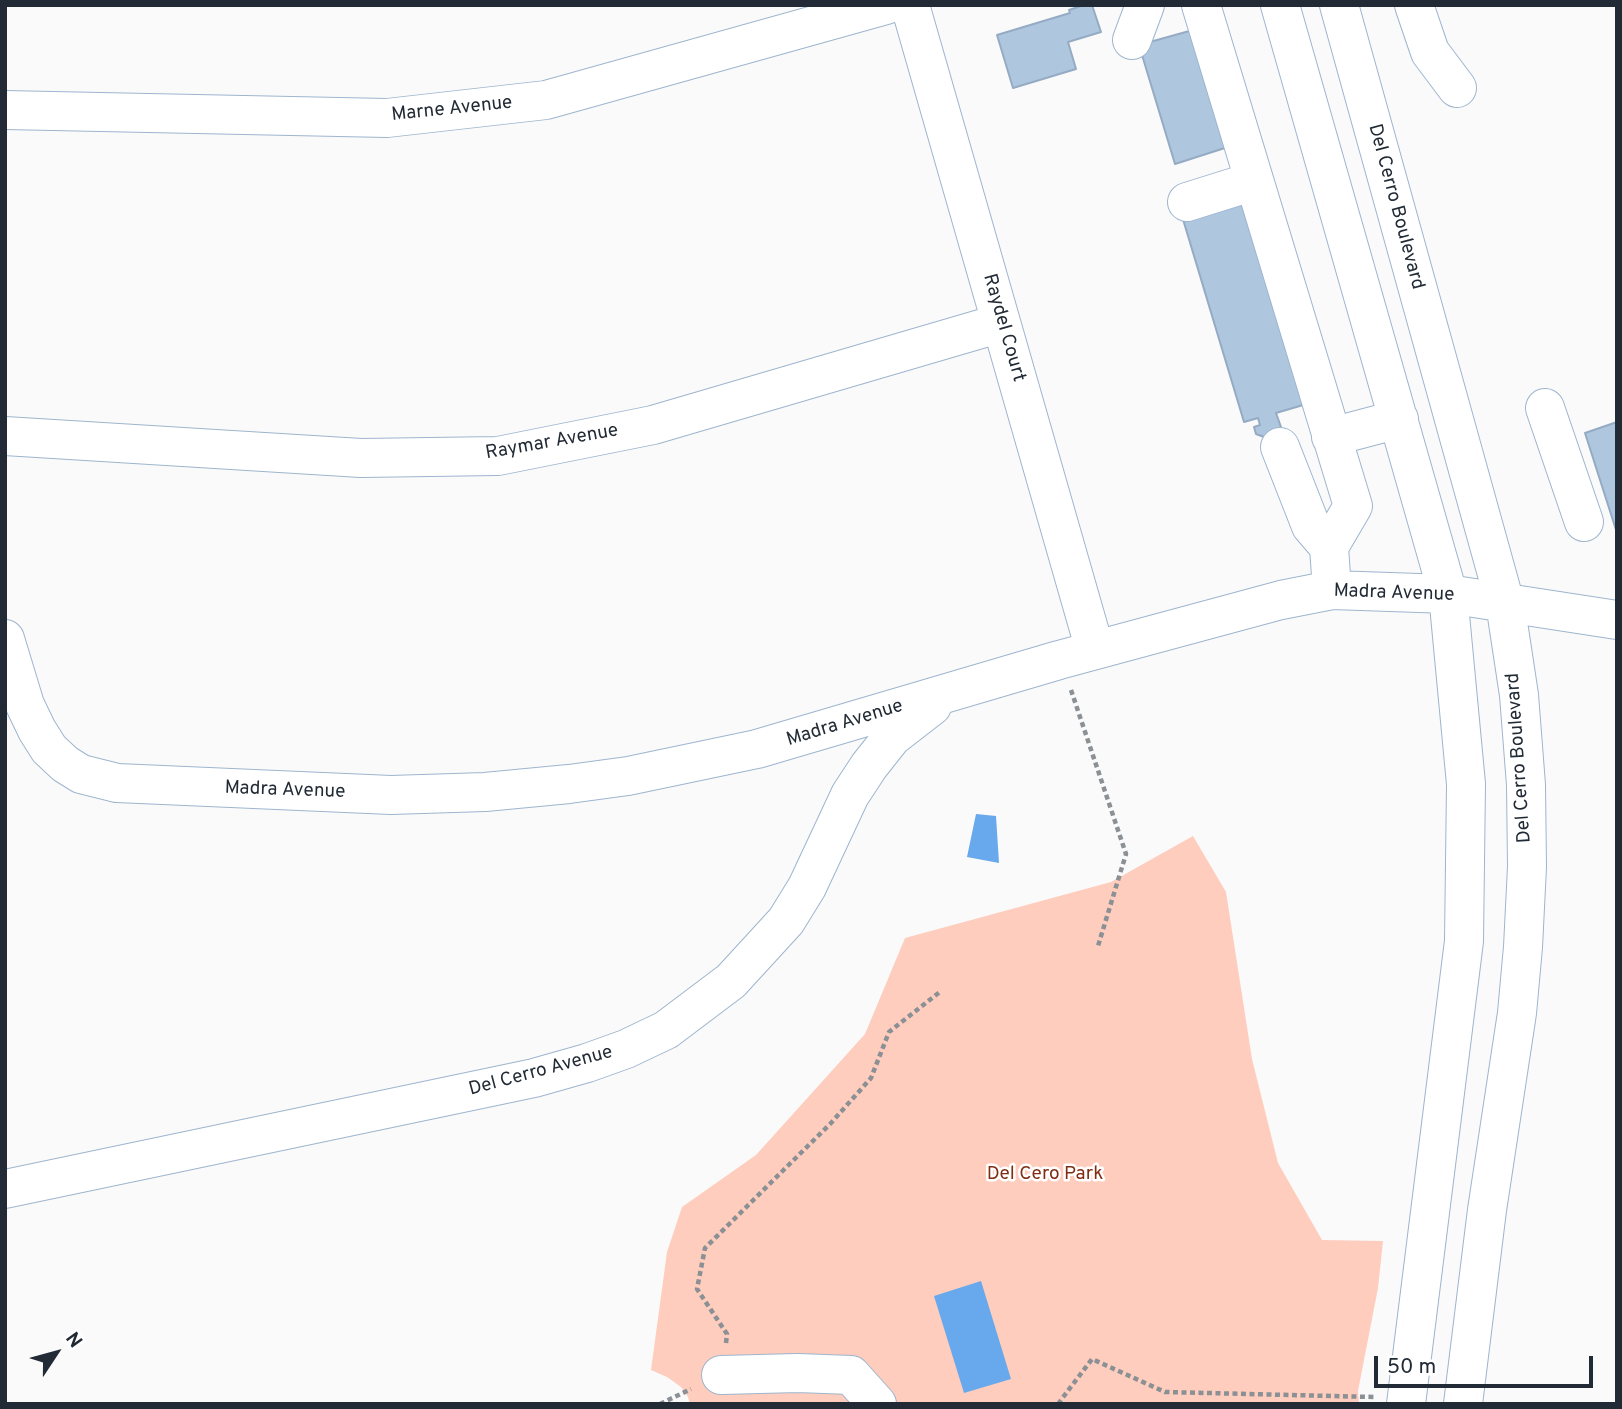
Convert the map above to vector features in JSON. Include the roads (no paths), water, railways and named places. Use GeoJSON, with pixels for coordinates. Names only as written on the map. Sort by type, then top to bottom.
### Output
{"type":"FeatureCollection","features":[{"type":"Feature","properties":{"kind":"street","name":"Marne Avenue"},"geometry":{"type":"LineString","coordinates":[[5,110],[387,118],[546,100],[886,5]]}},
{"type":"Feature","properties":{"kind":"street","name":"Raydel Court"},"geometry":{"type":"LineString","coordinates":[[910,5],[1095,650]]}},
{"type":"Feature","properties":{"kind":"street"},"geometry":{"type":"LineString","coordinates":[[1132,40],[1144,5]]}},
{"type":"Feature","properties":{"kind":"street"},"geometry":{"type":"LineString","coordinates":[[1200,5],[1353,506],[1329,547],[1332,590]]}},
{"type":"Feature","properties":{"kind":"street"},"geometry":{"type":"LineString","coordinates":[[1280,5],[1448,594],[1466,785],[1464,941],[1406,1401]]}},
{"type":"Feature","properties":{"kind":"street","name":"Del Cerro Boulevard"},"geometry":{"type":"LineString","coordinates":[[1339,5],[1505,603],[1519,695],[1526,785],[1527,867],[1523,947],[1517,1013],[1487,1210],[1463,1404]]}},
{"type":"Feature","properties":{"kind":"street"},"geometry":{"type":"LineString","coordinates":[[1414,5],[1430,52],[1457,88]]}},
{"type":"Feature","properties":{"kind":"street"},"geometry":{"type":"LineString","coordinates":[[1187,202],[1254,181]]}},
{"type":"Feature","properties":{"kind":"street","name":"Raymar Avenue"},"geometry":{"type":"LineString","coordinates":[[5,436],[361,458],[498,456],[653,425],[1001,323]]}},
{"type":"Feature","properties":{"kind":"street"},"geometry":{"type":"LineString","coordinates":[[1545,408],[1584,523]]}},
{"type":"Feature","properties":{"kind":"street"},"geometry":{"type":"LineString","coordinates":[[1331,437],[1399,419]]}},
{"type":"Feature","properties":{"kind":"street"},"geometry":{"type":"LineString","coordinates":[[1280,447],[1311,526],[1329,547]]}},
{"type":"Feature","properties":{"kind":"street","name":"Madra Avenue"},"geometry":{"type":"LineString","coordinates":[[5,639],[25,705],[49,749],[81,774],[117,783],[391,795],[485,792],[569,784],[628,776],[757,750],[1095,650],[1281,600],[1332,590],[1448,594],[1617,620]]}},
{"type":"Feature","properties":{"kind":"street","name":"Del Cerro Avenue"},"geometry":{"type":"LineString","coordinates":[[5,1189],[534,1078],[626,1049],[666,1030],[731,981],[786,920],[807,887],[850,795],[892,737],[960,688]]}},
{"type":"Feature","properties":{"kind":"street"},"geometry":{"type":"LineString","coordinates":[[721,1375],[851,1375],[877,1404]]}},
{"type":"Feature","properties":{"kind":"water"},"geometry":{"type":"Polygon","coordinates":[[[976,814],[996,816],[999,863],[967,857],[976,814]]]}},
{"type":"Feature","properties":{"kind":"water"},"geometry":{"type":"Polygon","coordinates":[[[981,1281],[1011,1379],[964,1393],[934,1296],[981,1281]]]}},
{"type":"Feature","properties":{"kind":"park label","name":"Del Cero Park"},"geometry":{"type":"Point","coordinates":[1045,1175]}}]}
